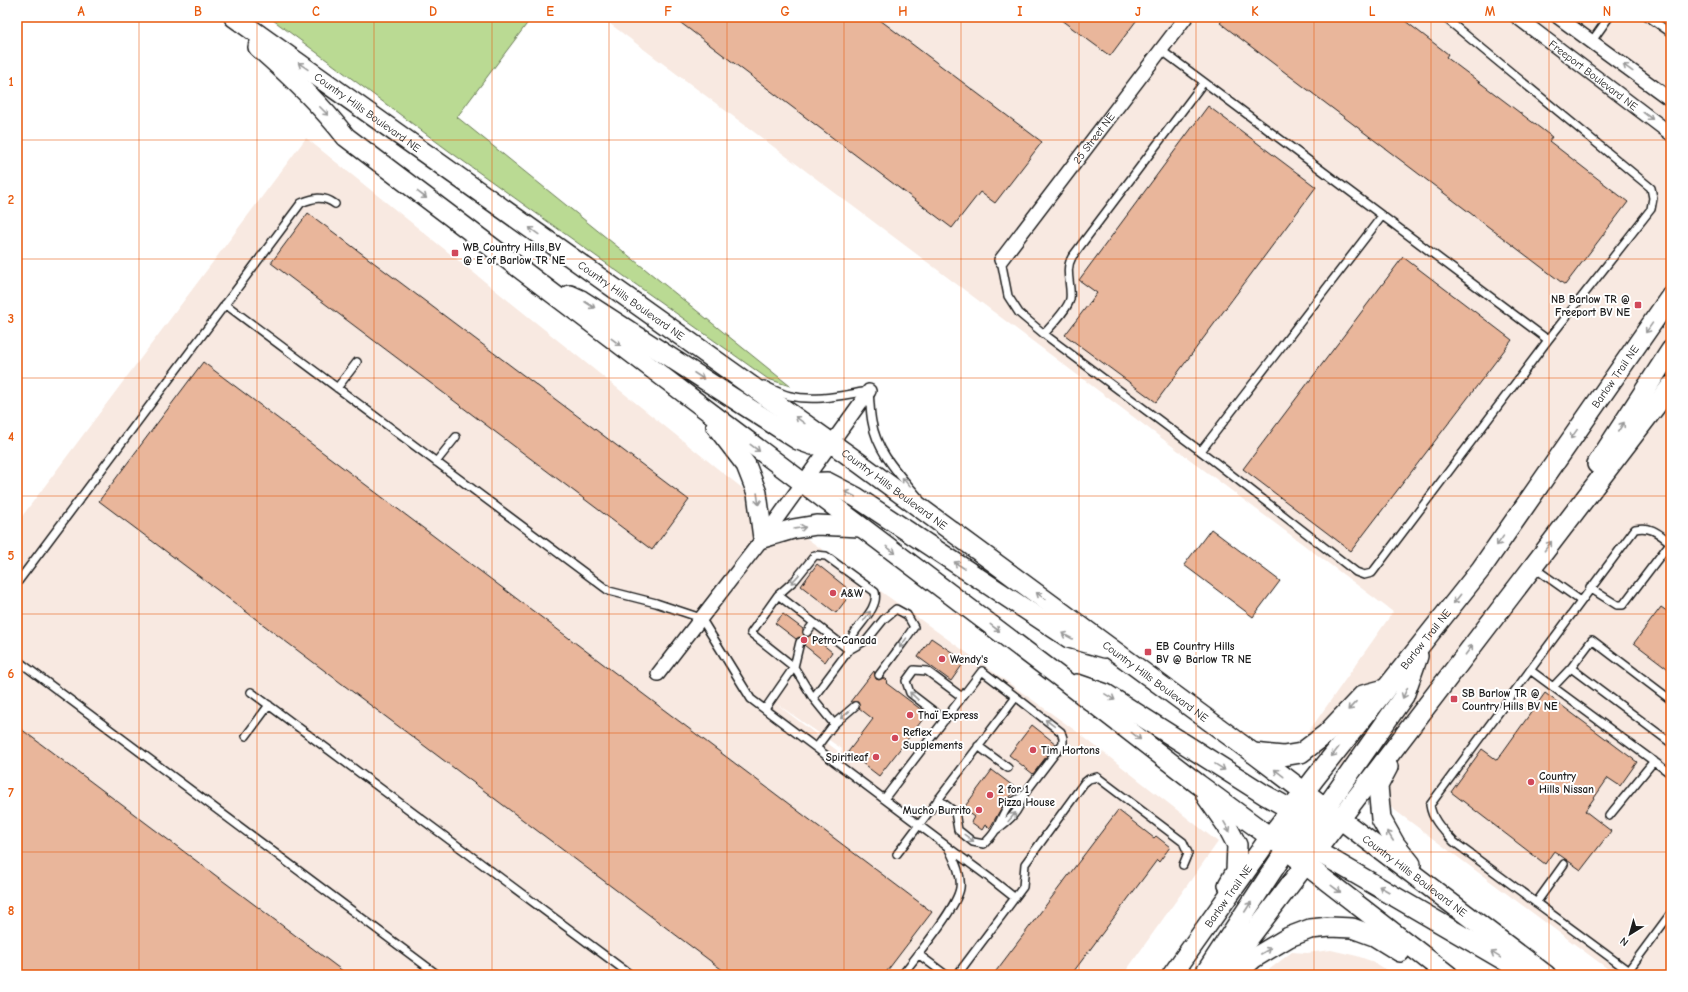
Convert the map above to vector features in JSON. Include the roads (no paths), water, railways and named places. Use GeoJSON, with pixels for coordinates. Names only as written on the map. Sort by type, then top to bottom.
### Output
{"type":"FeatureCollection","features":[{"type":"Feature","properties":{"kind":"main road","name":"Country Hills Boulevard NE"},"geometry":{"type":"LineString","coordinates":[[224,17],[278,64],[329,116],[346,137],[1061,678],[1198,784],[1270,837],[1301,850],[1448,975]]}},
{"type":"Feature","properties":{"kind":"main road","name":"Country Hills Boulevard NE"},"geometry":{"type":"LineString","coordinates":[[234,17],[734,373],[1118,652],[1304,793],[1309,813],[1340,820],[1546,975]]}},
{"type":"Feature","properties":{"kind":"main road"},"geometry":{"type":"LineString","coordinates":[[529,276],[581,300],[798,440],[812,445],[831,443]]}},
{"type":"Feature","properties":{"kind":"main road","name":"Barlow Trail NE"},"geometry":{"type":"LineString","coordinates":[[1172,975],[1270,837],[1309,813],[1304,793],[1351,730],[1423,643],[1481,568],[1671,296]]}},
{"type":"Feature","properties":{"kind":"main road"},"geometry":{"type":"LineString","coordinates":[[1576,510],[1582,487],[1671,350]]}},
{"type":"Feature","properties":{"kind":"main road"},"geometry":{"type":"LineString","coordinates":[[1204,975],[1301,850],[1340,820],[1671,386]]}},
{"type":"Feature","properties":{"kind":"main road"},"geometry":{"type":"LineString","coordinates":[[702,407],[746,465],[757,493],[763,538],[793,529],[817,526],[860,527]]}},
{"type":"Feature","properties":{"kind":"main road"},"geometry":{"type":"LineString","coordinates":[[802,483],[827,482],[856,497],[1069,638],[1118,652]]}},
{"type":"Feature","properties":{"kind":"main road"},"geometry":{"type":"LineString","coordinates":[[1221,975],[1301,850],[1309,813],[1404,696],[1423,643]]}},
{"type":"Feature","properties":{"kind":"main road"},"geometry":{"type":"LineString","coordinates":[[1061,678],[1106,694],[1265,795],[1309,813]]}},
{"type":"Feature","properties":{"kind":"main road"},"geometry":{"type":"LineString","coordinates":[[1253,753],[1283,756],[1301,753],[1326,734],[1363,695],[1385,689]]}},
{"type":"Feature","properties":{"kind":"main road"},"geometry":{"type":"LineString","coordinates":[[1408,729],[1378,786],[1381,819],[1395,844],[1431,888]]}},
{"type":"Feature","properties":{"kind":"main road"},"geometry":{"type":"LineString","coordinates":[[1198,784],[1227,826],[1237,845],[1236,871],[1202,933]]}},
{"type":"Feature","properties":{"kind":"main road"},"geometry":{"type":"LineString","coordinates":[[1301,850],[1529,975]]}},
{"type":"Feature","properties":{"kind":"main road"},"geometry":{"type":"LineString","coordinates":[[1235,975],[1254,958],[1289,937],[1310,929],[1330,927],[1352,928],[1374,936],[1438,975]]}},
{"type":"Feature","properties":{"kind":"street","name":"25 Street NE"},"geometry":{"type":"LineString","coordinates":[[1001,260],[1186,17]]}},
{"type":"Feature","properties":{"kind":"street","name":"Freeport Boulevard NE"},"geometry":{"type":"LineString","coordinates":[[1516,17],[1671,134]]}},
{"type":"Feature","properties":{"kind":"street"},"geometry":{"type":"LineString","coordinates":[[1558,17],[1671,100]]}},
{"type":"Feature","properties":{"kind":"street"},"geometry":{"type":"LineString","coordinates":[[658,674],[763,538],[869,391]]}},
{"type":"Feature","properties":{"kind":"lane"},"geometry":{"type":"LineString","coordinates":[[1001,260],[1008,296],[1019,313],[1044,334],[1201,451],[1356,572],[1364,575],[1372,573],[1548,340],[1651,209],[1653,198],[1651,188],[1444,17]]}},
{"type":"Feature","properties":{"kind":"lane"},"geometry":{"type":"LineString","coordinates":[[1592,41],[1609,17]]}},
{"type":"Feature","properties":{"kind":"lane"},"geometry":{"type":"LineString","coordinates":[[1648,17],[1671,33]]}},
{"type":"Feature","properties":{"kind":"lane"},"geometry":{"type":"LineString","coordinates":[[1161,50],[1548,340]]}},
{"type":"Feature","properties":{"kind":"lane"},"geometry":{"type":"LineString","coordinates":[[1044,334],[1067,307],[1070,300],[1068,269],[1069,262],[1072,257],[1204,82]]}},
{"type":"Feature","properties":{"kind":"lane"},"geometry":{"type":"LineString","coordinates":[[17,583],[301,203],[315,197],[330,200],[335,204]]}},
{"type":"Feature","properties":{"kind":"lane"},"geometry":{"type":"LineString","coordinates":[[1201,451],[1382,216]]}},
{"type":"Feature","properties":{"kind":"lane"},"geometry":{"type":"LineString","coordinates":[[225,304],[609,591],[656,603],[701,618],[751,699],[1015,898]]}},
{"type":"Feature","properties":{"kind":"lane"},"geometry":{"type":"LineString","coordinates":[[338,388],[356,362]]}},
{"type":"Feature","properties":{"kind":"lane"},"geometry":{"type":"LineString","coordinates":[[734,373],[788,396],[818,398],[869,391],[872,423],[883,453],[890,464],[940,522]]}},
{"type":"Feature","properties":{"kind":"lane"},"geometry":{"type":"LineString","coordinates":[[436,462],[456,437]]}},
{"type":"Feature","properties":{"kind":"lane"},"geometry":{"type":"LineString","coordinates":[[1590,588],[1617,605],[1623,605],[1671,543],[1654,530],[1644,527],[1635,528],[1590,588],[1430,805],[1431,814],[1440,827],[1454,842],[1631,973],[1671,913]]}},
{"type":"Feature","properties":{"kind":"lane"},"geometry":{"type":"LineString","coordinates":[[834,724],[813,698],[794,667],[751,633],[778,595],[794,580],[815,555],[826,556],[875,592],[876,598],[872,608],[851,638],[849,650]]}},
{"type":"Feature","properties":{"kind":"lane"},"geometry":{"type":"LineString","coordinates":[[1533,567],[1581,601]]}},
{"type":"Feature","properties":{"kind":"lane"},"geometry":{"type":"LineString","coordinates":[[778,595],[849,650]]}},
{"type":"Feature","properties":{"kind":"lane"},"geometry":{"type":"LineString","coordinates":[[813,698],[849,650],[867,640],[884,619],[896,609],[908,615],[914,627],[879,675]]}},
{"type":"Feature","properties":{"kind":"lane"},"geometry":{"type":"LineString","coordinates":[[807,632],[814,623]]}},
{"type":"Feature","properties":{"kind":"lane"},"geometry":{"type":"LineString","coordinates":[[1553,687],[1571,668],[1592,640],[1671,700]]}},
{"type":"Feature","properties":{"kind":"lane"},"geometry":{"type":"LineString","coordinates":[[765,709],[794,667],[800,642]]}},
{"type":"Feature","properties":{"kind":"lane"},"geometry":{"type":"LineString","coordinates":[[17,660],[438,975]]}},
{"type":"Feature","properties":{"kind":"lane"},"geometry":{"type":"LineString","coordinates":[[1571,668],[1671,743]]}},
{"type":"Feature","properties":{"kind":"lane"},"geometry":{"type":"LineString","coordinates":[[945,720],[910,693],[906,681],[914,670],[927,671],[962,697]]}},
{"type":"Feature","properties":{"kind":"lane"},"geometry":{"type":"LineString","coordinates":[[1530,670],[1671,774]]}},
{"type":"Feature","properties":{"kind":"lane"},"geometry":{"type":"LineString","coordinates":[[884,799],[982,671],[1061,732],[1064,738],[1063,743],[1022,797],[1012,801],[1003,813],[995,831],[984,844],[973,842],[958,830],[955,812],[938,799]]}},
{"type":"Feature","properties":{"kind":"lane"},"geometry":{"type":"LineString","coordinates":[[251,692],[631,975]]}},
{"type":"Feature","properties":{"kind":"lane"},"geometry":{"type":"LineString","coordinates":[[897,854],[1016,697]]}},
{"type":"Feature","properties":{"kind":"lane"},"geometry":{"type":"LineString","coordinates":[[246,736],[269,705]]}},
{"type":"Feature","properties":{"kind":"lane"},"geometry":{"type":"LineString","coordinates":[[816,748],[834,724],[855,706]]}},
{"type":"Feature","properties":{"kind":"lane"},"geometry":{"type":"LineString","coordinates":[[978,746],[1008,768]]}},
{"type":"Feature","properties":{"kind":"lane"},"geometry":{"type":"LineString","coordinates":[[1609,816],[1654,761]]}},
{"type":"Feature","properties":{"kind":"lane"},"geometry":{"type":"LineString","coordinates":[[957,975],[1023,888],[1025,864],[1084,783],[1089,779],[1097,777],[1183,842],[1188,853],[1183,865]]}},
{"type":"Feature","properties":{"kind":"lane"},"geometry":{"type":"LineString","coordinates":[[902,975],[952,908],[960,889],[959,871],[948,848]]}},
{"type":"Feature","properties":{"kind":"lane"},"geometry":{"type":"LineString","coordinates":[[1536,903],[1564,864]]}},
{"type":"Feature","properties":{"kind":"lane"},"geometry":{"type":"LineString","coordinates":[[918,954],[946,975]]}},
{"type":"Feature","properties":{"kind":"place","name":"WB Country Hills BV @ E of Barlow TR NE"},"geometry":{"type":"Point","coordinates":[455,253]}},
{"type":"Feature","properties":{"kind":"place","name":"NB Barlow TR @ Freeport BV NE"},"geometry":{"type":"Point","coordinates":[1638,305]}},
{"type":"Feature","properties":{"kind":"place","name":"A&W"},"geometry":{"type":"Point","coordinates":[833,593]}},
{"type":"Feature","properties":{"kind":"place","name":"Petro-Canada"},"geometry":{"type":"Point","coordinates":[804,640]}},
{"type":"Feature","properties":{"kind":"place","name":"EB Country Hills BV @ Barlow TR NE"},"geometry":{"type":"Point","coordinates":[1148,652]}},
{"type":"Feature","properties":{"kind":"place","name":"Wendy's"},"geometry":{"type":"Point","coordinates":[942,659]}},
{"type":"Feature","properties":{"kind":"place","name":"SB Barlow TR @ Country Hills BV NE"},"geometry":{"type":"Point","coordinates":[1454,699]}},
{"type":"Feature","properties":{"kind":"place","name":"Thaï Express"},"geometry":{"type":"Point","coordinates":[910,715]}},
{"type":"Feature","properties":{"kind":"place","name":"Reflex Supplements"},"geometry":{"type":"Point","coordinates":[895,738]}},
{"type":"Feature","properties":{"kind":"place","name":"Tim Hortons"},"geometry":{"type":"Point","coordinates":[1033,750]}},
{"type":"Feature","properties":{"kind":"place","name":"Spiritleaf"},"geometry":{"type":"Point","coordinates":[876,757]}},
{"type":"Feature","properties":{"kind":"place","name":"Country Hills Nissan"},"geometry":{"type":"Point","coordinates":[1531,782]}},
{"type":"Feature","properties":{"kind":"place","name":"2 for 1 Pizza House"},"geometry":{"type":"Point","coordinates":[990,795]}},
{"type":"Feature","properties":{"kind":"place","name":"Mucho Burrito"},"geometry":{"type":"Point","coordinates":[979,810]}}]}
